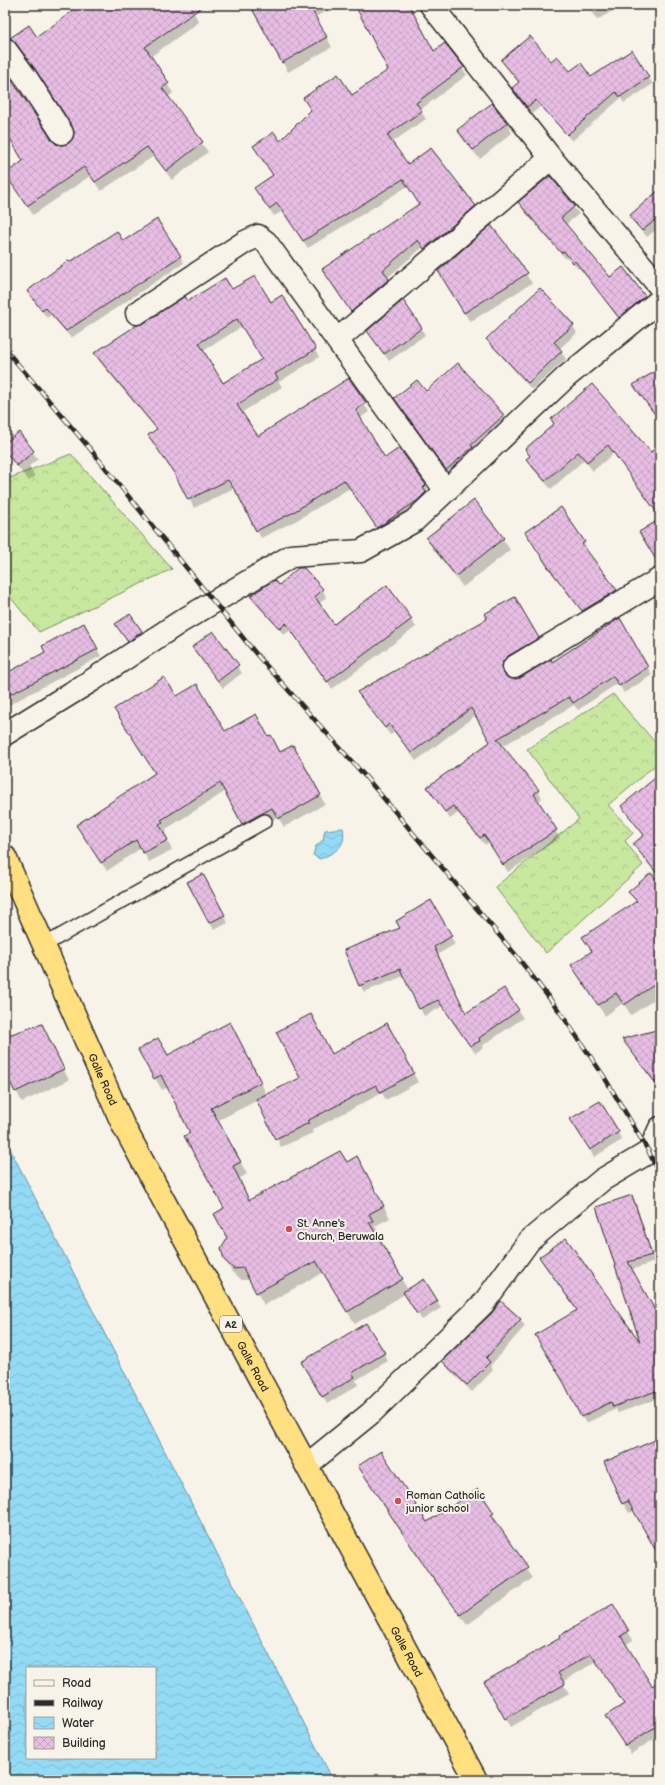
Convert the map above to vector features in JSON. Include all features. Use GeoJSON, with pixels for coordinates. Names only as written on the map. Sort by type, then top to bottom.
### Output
{"type":"FeatureCollection","features":[{"type":"Feature","properties":{"kind":"highway","name":"Galle Road"},"geometry":{"type":"LineString","coordinates":[[5,857],[123,1125],[476,1780]]}},
{"type":"Feature","properties":{"kind":"street"},"geometry":{"type":"LineString","coordinates":[[431,5],[551,158],[660,287]]}},
{"type":"Feature","properties":{"kind":"street"},"geometry":{"type":"LineString","coordinates":[[5,49],[27,79],[62,133]]}},
{"type":"Feature","properties":{"kind":"street"},"geometry":{"type":"LineString","coordinates":[[336,340],[551,158]]}},
{"type":"Feature","properties":{"kind":"street"},"geometry":{"type":"LineString","coordinates":[[137,313],[245,242],[258,236],[266,242],[446,491]]}},
{"type":"Feature","properties":{"kind":"street"},"geometry":{"type":"LineString","coordinates":[[5,734],[91,681],[180,622],[291,556],[361,551],[414,521],[565,378],[660,300]]}},
{"type":"Feature","properties":{"kind":"street"},"geometry":{"type":"LineString","coordinates":[[514,667],[660,579]]}},
{"type":"Feature","properties":{"kind":"street"},"geometry":{"type":"LineString","coordinates":[[307,1465],[371,1413],[483,1304],[529,1241],[602,1180],[649,1152],[660,1128]]}},
{"type":"Feature","properties":{"kind":"lane"},"geometry":{"type":"LineString","coordinates":[[44,946],[265,820]]}},
{"type":"Feature","properties":{"kind":"green space"},"geometry":{"type":"Polygon","coordinates":[[[71,454],[172,569],[39,632],[5,591],[5,470],[10,478],[71,454]]]}},
{"type":"Feature","properties":{"kind":"green space"},"geometry":{"type":"Polygon","coordinates":[[[613,694],[660,748],[660,761],[608,805],[633,833],[625,841],[643,865],[546,953],[495,887],[579,819],[527,749],[613,694]]]}},
{"type":"Feature","properties":{"kind":"water"},"geometry":{"type":"Polygon","coordinates":[[[343,828],[343,840],[339,848],[320,859],[313,855],[316,846],[323,840],[325,830],[343,828]]]}},
{"type":"Feature","properties":{"kind":"water"},"geometry":{"type":"Polygon","coordinates":[[[5,1139],[333,1780],[5,1780],[5,1139]]]}},
{"type":"Feature","properties":{"kind":"building"},"geometry":{"type":"Polygon","coordinates":[[[81,5],[205,5],[145,47],[169,83],[162,88],[203,142],[166,171],[147,147],[95,182],[84,167],[27,206],[5,174],[23,161],[5,130],[5,83],[11,79],[56,144],[62,145],[69,143],[73,138],[74,132],[72,126],[37,72],[15,42],[10,38],[29,25],[37,37],[81,5]]]}},
{"type":"Feature","properties":{"kind":"building"},"geometry":{"type":"Polygon","coordinates":[[[250,5],[309,5],[327,37],[282,63],[250,5]]]}},
{"type":"Feature","properties":{"kind":"building"},"geometry":{"type":"Polygon","coordinates":[[[355,5],[409,5],[434,51],[445,43],[464,67],[416,103],[422,111],[387,135],[408,164],[431,148],[476,206],[424,249],[418,240],[383,270],[389,279],[351,312],[322,269],[419,204],[403,179],[303,241],[277,203],[269,209],[254,188],[273,175],[253,146],[274,132],[280,141],[311,110],[303,98],[338,74],[352,95],[388,70],[355,5]]]}},
{"type":"Feature","properties":{"kind":"building"},"geometry":{"type":"Polygon","coordinates":[[[530,36],[551,61],[557,56],[570,71],[581,63],[591,77],[632,50],[649,77],[620,97],[616,92],[567,135],[536,100],[527,107],[512,88],[519,82],[501,60],[530,36]]]}},
{"type":"Feature","properties":{"kind":"building"},"geometry":{"type":"Polygon","coordinates":[[[492,103],[507,123],[473,150],[457,130],[492,103]]]}},
{"type":"Feature","properties":{"kind":"building"},"geometry":{"type":"Polygon","coordinates":[[[550,176],[575,206],[561,218],[610,277],[623,267],[645,296],[619,318],[575,261],[573,263],[564,251],[561,253],[518,202],[550,176]]]}},
{"type":"Feature","properties":{"kind":"building"},"geometry":{"type":"Polygon","coordinates":[[[660,189],[660,216],[642,231],[629,216],[660,189]]]}},
{"type":"Feature","properties":{"kind":"building"},"geometry":{"type":"Polygon","coordinates":[[[157,219],[181,256],[66,331],[46,308],[42,311],[27,291],[69,260],[70,262],[117,231],[123,241],[157,219]]]}},
{"type":"Feature","properties":{"kind":"building"},"geometry":{"type":"Polygon","coordinates":[[[491,225],[528,273],[464,313],[438,271],[491,225]]]}},
{"type":"Feature","properties":{"kind":"building"},"geometry":{"type":"Polygon","coordinates":[[[255,276],[271,302],[282,295],[316,349],[275,374],[278,379],[237,405],[258,436],[349,378],[366,403],[356,410],[385,458],[399,448],[426,485],[423,488],[426,492],[418,500],[377,528],[344,480],[292,513],[256,531],[238,495],[228,480],[188,500],[174,473],[148,435],[157,429],[94,353],[185,296],[188,301],[225,278],[232,289],[255,276]],[[237,319],[199,343],[223,383],[262,359],[237,319]]]}},
{"type":"Feature","properties":{"kind":"building"},"geometry":{"type":"Polygon","coordinates":[[[540,288],[574,325],[554,342],[562,351],[528,383],[486,339],[540,288]]]}},
{"type":"Feature","properties":{"kind":"building"},"geometry":{"type":"Polygon","coordinates":[[[403,300],[422,328],[384,354],[367,331],[403,300]]]}},
{"type":"Feature","properties":{"kind":"building"},"geometry":{"type":"Polygon","coordinates":[[[458,363],[504,415],[471,445],[473,447],[446,470],[394,398],[417,380],[426,391],[458,363]]]}},
{"type":"Feature","properties":{"kind":"building"},"geometry":{"type":"Polygon","coordinates":[[[660,368],[660,421],[633,385],[660,368]]]}},
{"type":"Feature","properties":{"kind":"building"},"geometry":{"type":"Polygon","coordinates":[[[592,384],[651,452],[660,444],[660,517],[608,445],[587,462],[578,452],[545,481],[526,459],[530,456],[525,449],[554,424],[551,419],[592,384]]]}},
{"type":"Feature","properties":{"kind":"building"},"geometry":{"type":"Polygon","coordinates":[[[19,432],[34,451],[17,466],[5,451],[5,443],[19,432]]]}},
{"type":"Feature","properties":{"kind":"building"},"geometry":{"type":"Polygon","coordinates":[[[474,500],[504,538],[456,576],[426,538],[474,500]]]}},
{"type":"Feature","properties":{"kind":"building"},"geometry":{"type":"Polygon","coordinates":[[[561,507],[585,542],[582,544],[617,590],[582,611],[548,567],[525,532],[561,507]]]}},
{"type":"Feature","properties":{"kind":"building"},"geometry":{"type":"Polygon","coordinates":[[[660,519],[660,566],[639,532],[660,519]]]}},
{"type":"Feature","properties":{"kind":"building"},"geometry":{"type":"Polygon","coordinates":[[[298,568],[304,568],[323,589],[315,597],[334,624],[387,585],[412,619],[327,682],[286,623],[280,629],[250,596],[274,580],[279,585],[298,568]]]}},
{"type":"Feature","properties":{"kind":"building"},"geometry":{"type":"Polygon","coordinates":[[[515,597],[539,638],[508,656],[503,661],[502,668],[504,674],[508,678],[520,678],[551,659],[552,662],[620,618],[648,667],[619,686],[613,676],[573,703],[569,697],[497,739],[539,790],[534,794],[557,830],[503,865],[484,835],[480,838],[453,806],[445,812],[427,787],[490,742],[471,708],[411,753],[389,724],[385,728],[357,692],[487,619],[484,614],[515,597]]]}},
{"type":"Feature","properties":{"kind":"building"},"geometry":{"type":"Polygon","coordinates":[[[130,614],[142,631],[128,642],[115,624],[130,614]]]}},
{"type":"Feature","properties":{"kind":"building"},"geometry":{"type":"Polygon","coordinates":[[[84,623],[98,649],[5,697],[5,674],[45,652],[42,646],[84,623]]]}},
{"type":"Feature","properties":{"kind":"building"},"geometry":{"type":"Polygon","coordinates":[[[213,631],[239,665],[218,681],[192,647],[213,631]]]}},
{"type":"Feature","properties":{"kind":"building"},"geometry":{"type":"Polygon","coordinates":[[[164,677],[177,696],[197,684],[225,731],[256,714],[268,736],[271,735],[280,752],[293,745],[321,795],[278,819],[272,808],[242,824],[220,783],[161,820],[163,822],[159,824],[168,840],[143,853],[136,840],[101,863],[76,825],[155,773],[114,709],[164,677]]]}},
{"type":"Feature","properties":{"kind":"building"},"geometry":{"type":"Polygon","coordinates":[[[660,774],[660,877],[633,844],[644,835],[621,806],[660,774]]]}},
{"type":"Feature","properties":{"kind":"building"},"geometry":{"type":"Polygon","coordinates":[[[651,873],[660,883],[660,981],[624,1005],[616,993],[598,1005],[571,965],[592,951],[582,937],[637,901],[628,892],[651,873]]]}},
{"type":"Feature","properties":{"kind":"building"},"geometry":{"type":"Polygon","coordinates":[[[203,874],[225,915],[209,923],[187,882],[203,874]]]}},
{"type":"Feature","properties":{"kind":"building"},"geometry":{"type":"Polygon","coordinates":[[[431,900],[452,936],[434,947],[466,1013],[504,988],[519,1010],[479,1038],[480,1041],[470,1046],[438,1000],[419,1009],[400,969],[359,986],[344,950],[400,928],[396,921],[431,900]]]}},
{"type":"Feature","properties":{"kind":"building"},"geometry":{"type":"Polygon","coordinates":[[[311,1014],[332,1054],[387,1023],[414,1073],[380,1092],[376,1085],[307,1121],[309,1123],[275,1139],[256,1099],[300,1078],[276,1032],[311,1014]]]}},
{"type":"Feature","properties":{"kind":"building"},"geometry":{"type":"Polygon","coordinates":[[[230,1022],[261,1082],[211,1108],[241,1162],[233,1166],[249,1200],[340,1151],[347,1162],[357,1156],[384,1206],[369,1214],[373,1221],[369,1222],[403,1279],[347,1312],[316,1261],[256,1293],[243,1268],[234,1269],[224,1260],[221,1248],[227,1238],[214,1214],[224,1208],[184,1136],[190,1133],[161,1075],[154,1079],[138,1050],[158,1038],[168,1055],[230,1022]]]}},
{"type":"Feature","properties":{"kind":"building"},"geometry":{"type":"Polygon","coordinates":[[[42,1024],[64,1069],[15,1092],[5,1073],[5,1036],[42,1024]]]}},
{"type":"Feature","properties":{"kind":"building"},"geometry":{"type":"Polygon","coordinates":[[[660,1029],[660,1089],[622,1039],[660,1029]]]}},
{"type":"Feature","properties":{"kind":"building"},"geometry":{"type":"Polygon","coordinates":[[[600,1101],[619,1132],[590,1150],[570,1119],[600,1101]]]}},
{"type":"Feature","properties":{"kind":"building"},"geometry":{"type":"Polygon","coordinates":[[[632,1195],[652,1255],[628,1262],[660,1319],[660,1393],[656,1393],[656,1391],[613,1407],[611,1402],[581,1417],[564,1383],[535,1335],[577,1310],[539,1257],[566,1238],[640,1342],[596,1207],[632,1195]]]}},
{"type":"Feature","properties":{"kind":"building"},"geometry":{"type":"Polygon","coordinates":[[[424,1279],[438,1301],[417,1314],[403,1292],[424,1279]]]}},
{"type":"Feature","properties":{"kind":"building"},"geometry":{"type":"Polygon","coordinates":[[[501,1301],[521,1319],[486,1358],[490,1362],[467,1385],[442,1361],[492,1313],[501,1301]]]}},
{"type":"Feature","properties":{"kind":"building"},"geometry":{"type":"Polygon","coordinates":[[[366,1323],[385,1353],[352,1373],[355,1377],[322,1397],[301,1362],[366,1323]]]}},
{"type":"Feature","properties":{"kind":"building"},"geometry":{"type":"Polygon","coordinates":[[[660,1438],[660,1558],[628,1501],[622,1504],[604,1462],[660,1438]]]}},
{"type":"Feature","properties":{"kind":"building"},"geometry":{"type":"Polygon","coordinates":[[[381,1451],[427,1522],[478,1489],[494,1513],[491,1515],[528,1567],[460,1615],[431,1576],[358,1466],[381,1451]]]}},
{"type":"Feature","properties":{"kind":"building"},"geometry":{"type":"Polygon","coordinates":[[[613,1604],[629,1631],[621,1636],[652,1686],[660,1680],[660,1724],[625,1746],[605,1716],[624,1704],[591,1654],[558,1673],[565,1684],[505,1719],[484,1682],[560,1638],[559,1636],[613,1604]]]}},
{"type":"Feature","properties":{"kind":"railway"},"geometry":{"type":"LineString","coordinates":[[5,349],[91,450],[257,655],[364,775],[515,954],[560,1012],[603,1075],[649,1152],[660,1176]]}},
{"type":"Feature","properties":{"kind":"place","name":"St. Anne's Church, Beruwala"},"geometry":{"type":"Point","coordinates":[289,1229]}},
{"type":"Feature","properties":{"kind":"place","name":"Roman Catholic junior school"},"geometry":{"type":"Point","coordinates":[398,1501]}}]}
